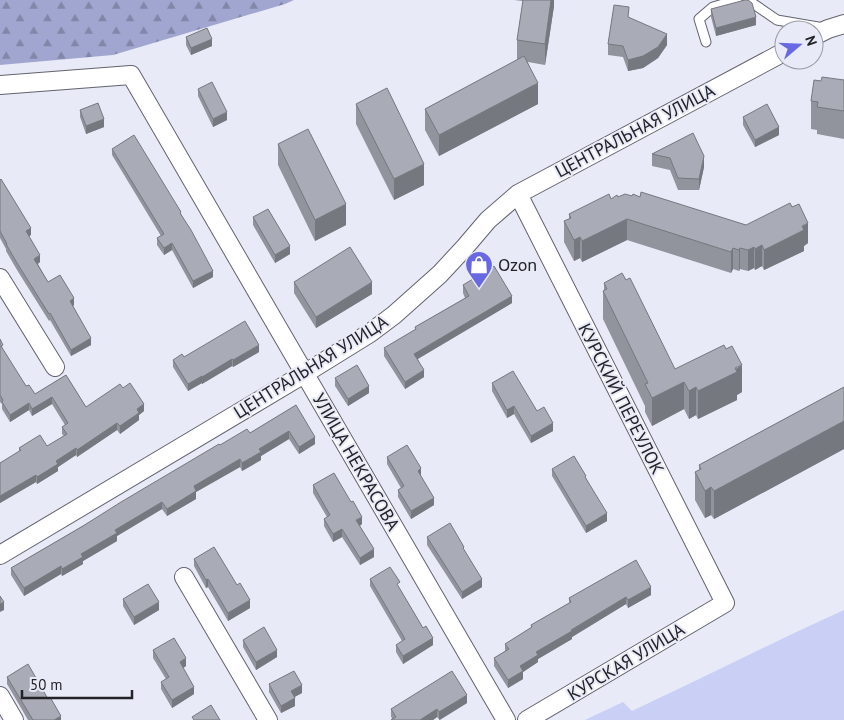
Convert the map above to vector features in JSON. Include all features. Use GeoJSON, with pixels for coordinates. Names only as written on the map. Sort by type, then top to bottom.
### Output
{"type":"FeatureCollection","features":[{"type":"Feature","properties":{"kind":"street","name":"ЦЕНТРАЛЬНАЯ УЛИЦА"},"geometry":{"type":"LineString","coordinates":[[0,555],[370,333],[440,274],[488,220],[518,194],[774,57]]}},
{"type":"Feature","properties":{"kind":"street","name":"УЛИЦА НЕКРАСОВА"},"geometry":{"type":"LineString","coordinates":[[0,85],[130,75],[506,720]]}},
{"type":"Feature","properties":{"kind":"street","name":"КУРСКИЙ ПЕРЕУЛОК"},"geometry":{"type":"LineString","coordinates":[[518,194],[725,603]]}},
{"type":"Feature","properties":{"kind":"street"},"geometry":{"type":"LineString","coordinates":[[0,278],[55,366]]}},
{"type":"Feature","properties":{"kind":"street"},"geometry":{"type":"LineString","coordinates":[[184,577],[268,720]]}},
{"type":"Feature","properties":{"kind":"street","name":"КУРСКАЯ УЛИЦА"},"geometry":{"type":"LineString","coordinates":[[527,720],[725,603]]}},
{"type":"Feature","properties":{"kind":"street"},"geometry":{"type":"LineString","coordinates":[[0,696],[14,720]]}},
{"type":"Feature","properties":{"kind":"lane"},"geometry":{"type":"LineString","coordinates":[[706,42],[699,18],[713,6],[737,0]]}},
{"type":"Feature","properties":{"kind":"lane"},"geometry":{"type":"LineString","coordinates":[[748,0],[777,20],[829,30]]}},
{"type":"Feature","properties":{"kind":"shaded area"},"geometry":{"type":"Polygon","coordinates":[[[844,610],[844,720],[585,720],[623,702],[632,711],[844,610]]]}},
{"type":"Feature","properties":{"kind":"green space"},"geometry":{"type":"Polygon","coordinates":[[[0,0],[294,0],[113,55],[0,65],[0,0]]]}},
{"type":"Feature","properties":{"kind":"building"},"geometry":{"type":"Polygon","coordinates":[[[523,0],[551,0],[545,44],[517,40],[523,0]]]}},
{"type":"Feature","properties":{"kind":"building"},"geometry":{"type":"Polygon","coordinates":[[[745,0],[752,3],[756,17],[716,28],[711,9],[745,0]]]}},
{"type":"Feature","properties":{"kind":"building"},"geometry":{"type":"Polygon","coordinates":[[[614,5],[629,7],[628,17],[667,34],[658,47],[643,56],[628,60],[623,46],[608,44],[614,5]]]}},
{"type":"Feature","properties":{"kind":"building"},"geometry":{"type":"Polygon","coordinates":[[[207,28],[212,39],[191,48],[186,37],[207,28]]]}},
{"type":"Feature","properties":{"kind":"building"},"geometry":{"type":"Polygon","coordinates":[[[524,56],[538,83],[439,135],[425,109],[524,56]]]}},
{"type":"Feature","properties":{"kind":"building"},"geometry":{"type":"Polygon","coordinates":[[[822,77],[844,80],[844,111],[817,107],[818,102],[811,101],[814,80],[821,81],[822,77]]]}},
{"type":"Feature","properties":{"kind":"building"},"geometry":{"type":"Polygon","coordinates":[[[212,82],[227,112],[213,119],[198,89],[212,82]]]}},
{"type":"Feature","properties":{"kind":"building"},"geometry":{"type":"Polygon","coordinates":[[[387,88],[424,164],[394,179],[356,104],[387,88]]]}},
{"type":"Feature","properties":{"kind":"building"},"geometry":{"type":"Polygon","coordinates":[[[98,103],[104,119],[86,126],[80,110],[98,103]]]}},
{"type":"Feature","properties":{"kind":"building"},"geometry":{"type":"Polygon","coordinates":[[[767,104],[779,127],[755,140],[743,117],[767,104]]]}},
{"type":"Feature","properties":{"kind":"building"},"geometry":{"type":"Polygon","coordinates":[[[308,129],[346,204],[315,220],[278,144],[308,129]]]}},
{"type":"Feature","properties":{"kind":"building"},"geometry":{"type":"Polygon","coordinates":[[[693,133],[704,156],[699,179],[678,178],[670,158],[652,154],[693,133]]]}},
{"type":"Feature","properties":{"kind":"building"},"geometry":{"type":"Polygon","coordinates":[[[134,135],[181,212],[213,271],[193,281],[172,243],[164,248],[157,238],[164,234],[112,149],[134,135]]]}},
{"type":"Feature","properties":{"kind":"building"},"geometry":{"type":"Polygon","coordinates":[[[1,179],[31,228],[26,231],[40,255],[34,259],[48,282],[60,275],[74,298],[70,301],[91,338],[71,350],[50,313],[17,263],[0,231],[1,179]]]}},
{"type":"Feature","properties":{"kind":"building"},"geometry":{"type":"Polygon","coordinates":[[[641,192],[746,225],[790,203],[792,207],[799,204],[808,223],[802,226],[804,230],[764,250],[762,245],[748,250],[733,248],[731,252],[627,219],[582,241],[580,237],[574,240],[564,221],[571,218],[569,214],[609,194],[611,199],[617,195],[618,197],[625,194],[632,196],[633,194],[640,197],[641,192]]]}},
{"type":"Feature","properties":{"kind":"building"},"geometry":{"type":"Polygon","coordinates":[[[268,209],[290,246],[275,255],[253,217],[268,209]]]}},
{"type":"Feature","properties":{"kind":"building"},"geometry":{"type":"Polygon","coordinates":[[[350,247],[372,282],[316,317],[294,282],[350,247]]]}},
{"type":"Feature","properties":{"kind":"building"},"geometry":{"type":"Polygon","coordinates":[[[494,266],[512,296],[414,354],[424,370],[405,382],[384,348],[416,329],[415,327],[469,296],[463,285],[494,266]]]}},
{"type":"Feature","properties":{"kind":"building"},"geometry":{"type":"Polygon","coordinates":[[[622,273],[626,280],[630,278],[675,369],[724,345],[726,349],[732,346],[742,365],[735,368],[737,372],[698,391],[696,387],[689,391],[684,382],[652,398],[645,384],[648,383],[603,291],[607,289],[604,283],[622,273]]]}},
{"type":"Feature","properties":{"kind":"building"},"geometry":{"type":"Polygon","coordinates":[[[245,321],[259,345],[188,384],[173,360],[182,354],[184,357],[245,321]]]}},
{"type":"Feature","properties":{"kind":"building"},"geometry":{"type":"Polygon","coordinates":[[[0,339],[3,345],[1,346],[26,386],[29,385],[35,394],[66,375],[86,407],[120,384],[123,388],[130,383],[144,404],[137,409],[139,413],[120,426],[117,423],[77,450],[76,448],[56,461],[58,464],[0,496],[0,463],[40,435],[47,446],[67,434],[62,427],[68,423],[52,397],[32,409],[29,403],[10,415],[0,395],[0,339]]]}},
{"type":"Feature","properties":{"kind":"building"},"geometry":{"type":"Polygon","coordinates":[[[357,365],[369,386],[348,399],[335,378],[357,365]]]}},
{"type":"Feature","properties":{"kind":"building"},"geometry":{"type":"Polygon","coordinates":[[[513,371],[537,411],[544,407],[553,423],[531,436],[514,406],[507,410],[492,383],[513,371]]]}},
{"type":"Feature","properties":{"kind":"building"},"geometry":{"type":"Polygon","coordinates":[[[844,387],[844,421],[714,491],[711,487],[705,491],[695,472],[701,469],[699,465],[844,387]]]}},
{"type":"Feature","properties":{"kind":"building"},"geometry":{"type":"Polygon","coordinates":[[[296,405],[315,437],[299,447],[289,431],[259,449],[261,452],[242,463],[240,459],[194,486],[196,491],[167,509],[162,502],[115,530],[117,533],[81,554],[83,557],[62,569],[61,566],[24,588],[11,568],[219,444],[247,429],[250,433],[296,405]]]}},
{"type":"Feature","properties":{"kind":"building"},"geometry":{"type":"Polygon","coordinates":[[[407,445],[421,468],[418,471],[434,498],[411,511],[398,490],[404,486],[387,457],[407,445]]]}},
{"type":"Feature","properties":{"kind":"building"},"geometry":{"type":"Polygon","coordinates":[[[574,456],[607,513],[586,526],[552,469],[574,456]]]}},
{"type":"Feature","properties":{"kind":"building"},"geometry":{"type":"Polygon","coordinates":[[[334,473],[362,517],[356,520],[374,549],[360,558],[342,529],[333,534],[324,519],[330,515],[313,485],[334,473]]]}},
{"type":"Feature","properties":{"kind":"building"},"geometry":{"type":"Polygon","coordinates":[[[450,523],[482,579],[462,592],[427,537],[450,523]]]}},
{"type":"Feature","properties":{"kind":"building"},"geometry":{"type":"Polygon","coordinates":[[[214,547],[237,585],[240,583],[250,600],[228,613],[194,559],[214,547]]]}},
{"type":"Feature","properties":{"kind":"building"},"geometry":{"type":"Polygon","coordinates":[[[636,560],[651,587],[628,600],[626,597],[536,652],[538,655],[520,666],[523,671],[508,680],[494,658],[509,649],[505,644],[532,627],[531,625],[571,602],[569,598],[636,560]]]}},
{"type":"Feature","properties":{"kind":"building"},"geometry":{"type":"Polygon","coordinates":[[[390,567],[400,582],[397,584],[423,628],[426,626],[433,638],[403,656],[396,645],[405,639],[370,579],[390,567]]]}},
{"type":"Feature","properties":{"kind":"building"},"geometry":{"type":"Polygon","coordinates":[[[148,584],[159,602],[134,617],[123,599],[148,584]]]}},
{"type":"Feature","properties":{"kind":"building"},"geometry":{"type":"Polygon","coordinates":[[[0,596],[4,602],[0,604],[0,596]]]}},
{"type":"Feature","properties":{"kind":"building"},"geometry":{"type":"Polygon","coordinates":[[[264,627],[277,650],[256,662],[243,640],[264,627]]]}},
{"type":"Feature","properties":{"kind":"building"},"geometry":{"type":"Polygon","coordinates":[[[174,638],[186,658],[180,662],[194,687],[172,700],[161,682],[169,677],[153,650],[174,638]]]}},
{"type":"Feature","properties":{"kind":"building"},"geometry":{"type":"Polygon","coordinates":[[[28,664],[48,699],[50,697],[61,716],[54,720],[33,720],[7,677],[28,664]]]}},
{"type":"Feature","properties":{"kind":"building"},"geometry":{"type":"Polygon","coordinates":[[[294,671],[302,685],[291,691],[295,698],[281,706],[269,684],[294,671]]]}},
{"type":"Feature","properties":{"kind":"building"},"geometry":{"type":"Polygon","coordinates":[[[452,671],[467,695],[439,712],[437,709],[420,720],[391,720],[396,717],[391,709],[452,671]]]}},
{"type":"Feature","properties":{"kind":"building"},"geometry":{"type":"Polygon","coordinates":[[[211,705],[220,720],[194,720],[192,717],[211,705]]]}},
{"type":"Feature","properties":{"kind":"place","name":"Ozon"},"geometry":{"type":"Point","coordinates":[479,289]}}]}
